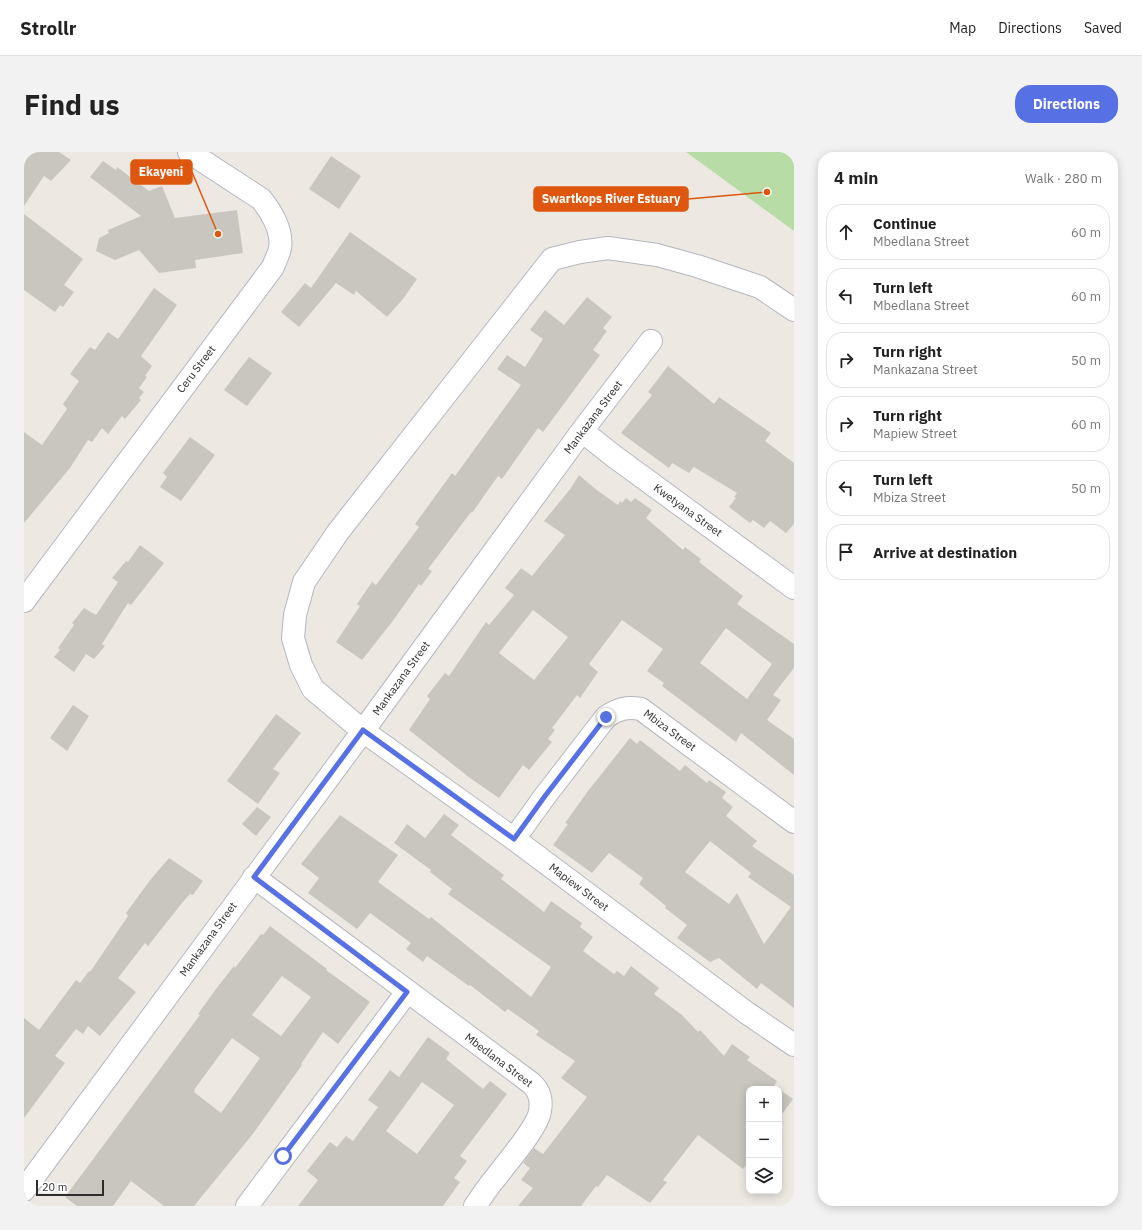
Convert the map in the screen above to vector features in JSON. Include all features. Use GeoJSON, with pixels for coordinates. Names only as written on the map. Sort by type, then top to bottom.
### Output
{"type":"FeatureCollection","features":[{"type":"Feature","properties":{"kind":"street","name":"Ceru Street"},"geometry":{"type":"LineString","coordinates":[[24,600],[273,266],[280,248],[276,222],[267,206],[260,199],[189,152]]}},
{"type":"Feature","properties":{"kind":"street","name":"Mapiew Street"},"geometry":{"type":"LineString","coordinates":[[794,310],[760,287],[697,266],[658,256],[608,248],[580,252],[552,259],[338,532],[304,582],[295,615],[293,638],[301,665],[314,689],[363,730],[514,839],[747,1013],[794,1045]]}},
{"type":"Feature","properties":{"kind":"street","name":"Mankazana Street"},"geometry":{"type":"LineString","coordinates":[[24,1190],[582,431],[651,341]]}},
{"type":"Feature","properties":{"kind":"street","name":"Kwetyana Street"},"geometry":{"type":"LineString","coordinates":[[582,431],[615,457],[794,588]]}},
{"type":"Feature","properties":{"kind":"street","name":"Mbiza Street"},"geometry":{"type":"LineString","coordinates":[[514,839],[606,717],[614,711],[628,707],[642,709],[794,822]]}},
{"type":"Feature","properties":{"kind":"street","name":"Mbedlana Street"},"geometry":{"type":"LineString","coordinates":[[254,877],[531,1083],[536,1089],[539,1095],[540,1110],[536,1122],[475,1206]]}},
{"type":"Feature","properties":{"kind":"street"},"geometry":{"type":"LineString","coordinates":[[247,1206],[407,992]]}},
{"type":"Feature","properties":{"kind":"green space"},"geometry":{"type":"Polygon","coordinates":[[[686,152],[794,152],[794,231],[686,152]]]}},
{"type":"Feature","properties":{"kind":"building"},"geometry":{"type":"Polygon","coordinates":[[[24,152],[59,152],[71,160],[51,181],[44,176],[24,206],[24,152]]]}},
{"type":"Feature","properties":{"kind":"building"},"geometry":{"type":"Polygon","coordinates":[[[331,156],[361,176],[339,209],[309,189],[331,156]]]}},
{"type":"Feature","properties":{"kind":"building"},"geometry":{"type":"Polygon","coordinates":[[[103,161],[116,170],[117,167],[149,191],[162,186],[175,218],[237,210],[243,253],[195,260],[196,268],[159,273],[139,250],[115,260],[96,251],[99,238],[109,233],[108,230],[141,216],[90,177],[103,161]]]}},
{"type":"Feature","properties":{"kind":"building"},"geometry":{"type":"Polygon","coordinates":[[[24,214],[83,259],[64,285],[74,292],[63,307],[60,305],[55,312],[24,290],[24,214]]]}},
{"type":"Feature","properties":{"kind":"building"},"geometry":{"type":"Polygon","coordinates":[[[350,232],[417,279],[403,299],[387,317],[356,291],[354,295],[336,283],[299,327],[281,312],[305,283],[311,288],[350,232]]]}},
{"type":"Feature","properties":{"kind":"building"},"geometry":{"type":"Polygon","coordinates":[[[154,288],[177,305],[141,356],[152,366],[145,376],[147,377],[139,388],[144,392],[139,398],[141,400],[125,419],[122,416],[108,434],[102,428],[92,442],[88,440],[70,468],[24,523],[24,432],[42,445],[67,409],[63,404],[79,381],[70,374],[90,347],[95,350],[108,332],[118,339],[154,288]]]}},
{"type":"Feature","properties":{"kind":"building"},"geometry":{"type":"Polygon","coordinates":[[[587,297],[612,317],[603,328],[607,331],[593,350],[600,355],[543,432],[538,428],[502,479],[498,476],[472,513],[471,512],[428,569],[432,571],[421,586],[419,584],[362,660],[336,642],[360,606],[357,604],[372,582],[376,585],[419,527],[415,524],[452,473],[455,476],[521,385],[497,369],[507,355],[525,367],[543,339],[530,330],[545,310],[564,325],[587,297]]]}},
{"type":"Feature","properties":{"kind":"building"},"geometry":{"type":"Polygon","coordinates":[[[249,357],[272,373],[247,406],[224,390],[249,357]]]}},
{"type":"Feature","properties":{"kind":"building"},"geometry":{"type":"Polygon","coordinates":[[[668,366],[714,404],[719,397],[771,433],[765,441],[794,463],[794,524],[786,533],[770,521],[764,528],[753,520],[750,523],[729,507],[736,498],[734,497],[737,493],[694,467],[689,473],[672,463],[669,468],[621,433],[652,395],[648,392],[668,366]]]}},
{"type":"Feature","properties":{"kind":"building"},"geometry":{"type":"Polygon","coordinates":[[[190,437],[215,455],[181,501],[160,487],[167,477],[163,473],[190,437]]]}},
{"type":"Feature","properties":{"kind":"building"},"geometry":{"type":"Polygon","coordinates":[[[579,475],[618,505],[620,501],[622,503],[626,498],[631,502],[635,498],[652,510],[646,518],[683,550],[685,547],[701,559],[699,562],[743,596],[737,604],[794,644],[794,668],[773,695],[781,700],[767,720],[794,739],[794,775],[741,733],[736,742],[662,686],[664,683],[647,671],[663,649],[622,620],[589,664],[598,672],[580,698],[577,695],[552,728],[555,730],[548,739],[552,742],[529,770],[523,765],[499,798],[470,778],[409,730],[430,699],[427,696],[445,673],[449,676],[486,622],[489,625],[514,595],[505,588],[521,568],[532,576],[565,535],[544,521],[571,488],[579,475]],[[533,610],[499,653],[534,680],[568,637],[533,610]],[[726,628],[700,663],[747,699],[772,664],[726,628]]]}},
{"type":"Feature","properties":{"kind":"building"},"geometry":{"type":"Polygon","coordinates":[[[140,545],[164,563],[131,605],[128,603],[102,644],[105,646],[94,659],[86,654],[74,672],[54,657],[60,650],[58,648],[74,625],[72,623],[84,608],[96,615],[118,582],[112,578],[126,561],[128,562],[140,545]]]}},
{"type":"Feature","properties":{"kind":"building"},"geometry":{"type":"Polygon","coordinates":[[[73,705],[89,716],[67,751],[50,738],[73,705]]]}},
{"type":"Feature","properties":{"kind":"building"},"geometry":{"type":"Polygon","coordinates":[[[276,714],[301,733],[273,769],[280,773],[258,804],[227,781],[276,714]]]}},
{"type":"Feature","properties":{"kind":"building"},"geometry":{"type":"Polygon","coordinates":[[[630,738],[637,744],[640,740],[680,771],[685,765],[707,783],[709,780],[726,792],[722,798],[733,807],[726,816],[757,841],[752,846],[794,875],[794,1008],[761,983],[757,989],[719,958],[710,962],[677,938],[687,925],[665,908],[666,906],[639,884],[643,878],[609,853],[592,873],[553,845],[568,824],[565,823],[630,738]],[[710,841],[685,872],[729,904],[737,893],[764,944],[791,907],[748,877],[751,873],[710,841]]]}},
{"type":"Feature","properties":{"kind":"building"},"geometry":{"type":"Polygon","coordinates":[[[257,807],[271,817],[256,836],[242,824],[257,807]]]}},
{"type":"Feature","properties":{"kind":"building"},"geometry":{"type":"Polygon","coordinates":[[[444,814],[459,825],[451,835],[504,875],[501,879],[544,912],[551,901],[582,923],[580,927],[593,937],[583,951],[614,974],[617,971],[624,976],[631,966],[659,988],[654,994],[682,1015],[698,1032],[700,1030],[724,1056],[732,1044],[750,1057],[747,1060],[777,1081],[774,1086],[746,1086],[746,1165],[743,1169],[698,1135],[663,1180],[667,1182],[650,1203],[607,1175],[598,1187],[596,1186],[581,1206],[518,1206],[533,1188],[521,1180],[530,1168],[523,1163],[534,1148],[543,1154],[587,1097],[561,1078],[575,1061],[536,1035],[539,1031],[508,1009],[505,1012],[470,985],[469,986],[427,956],[423,962],[406,949],[411,943],[370,913],[357,929],[308,893],[319,878],[301,864],[340,815],[398,855],[378,882],[429,919],[431,917],[531,997],[551,967],[448,894],[452,889],[430,872],[431,870],[394,843],[407,824],[425,838],[444,814]]]}},
{"type":"Feature","properties":{"kind":"building"},"geometry":{"type":"Polygon","coordinates":[[[169,858],[203,881],[193,895],[190,894],[182,903],[148,946],[145,943],[118,978],[136,992],[100,1036],[88,1026],[83,1034],[76,1029],[55,1056],[65,1063],[24,1118],[24,1018],[39,1030],[76,980],[80,983],[89,971],[90,972],[128,916],[126,913],[151,879],[169,858]]]}},
{"type":"Feature","properties":{"kind":"building"},"geometry":{"type":"Polygon","coordinates":[[[270,926],[370,1002],[338,1044],[323,1032],[301,1064],[302,1065],[252,1135],[194,1206],[164,1206],[131,1181],[113,1206],[77,1206],[65,1197],[200,1015],[198,1014],[216,989],[234,966],[235,968],[261,934],[263,935],[270,926]],[[282,976],[252,1015],[281,1036],[311,997],[282,976]],[[232,1038],[194,1090],[194,1092],[221,1113],[260,1058],[232,1038]]]}},
{"type":"Feature","properties":{"kind":"building"},"geometry":{"type":"Polygon","coordinates":[[[428,1037],[450,1053],[446,1059],[483,1089],[490,1081],[507,1094],[460,1156],[467,1161],[454,1178],[460,1182],[443,1206],[298,1206],[318,1180],[307,1171],[330,1142],[337,1147],[346,1136],[353,1141],[378,1107],[368,1100],[390,1070],[399,1077],[428,1037]],[[422,1082],[386,1131],[417,1154],[454,1105],[422,1082]]]}},
{"type":"Feature","properties":{"kind":"building"},"geometry":{"type":"Polygon","coordinates":[[[782,1091],[793,1099],[782,1114],[782,1091]]]}},
{"type":"Feature","properties":{"kind":"place","name":"Swartkops River Estuary"},"geometry":{"type":"Point","coordinates":[767,192]}},
{"type":"Feature","properties":{"kind":"place","name":"Ekayeni"},"geometry":{"type":"Point","coordinates":[218,234]}},
{"type":"Feature","properties":{"kind":"route"},"geometry":{"type":"LineString","coordinates":[[283,1156],[407,992],[254,877],[363,730],[514,839],[606,717]]}}]}
